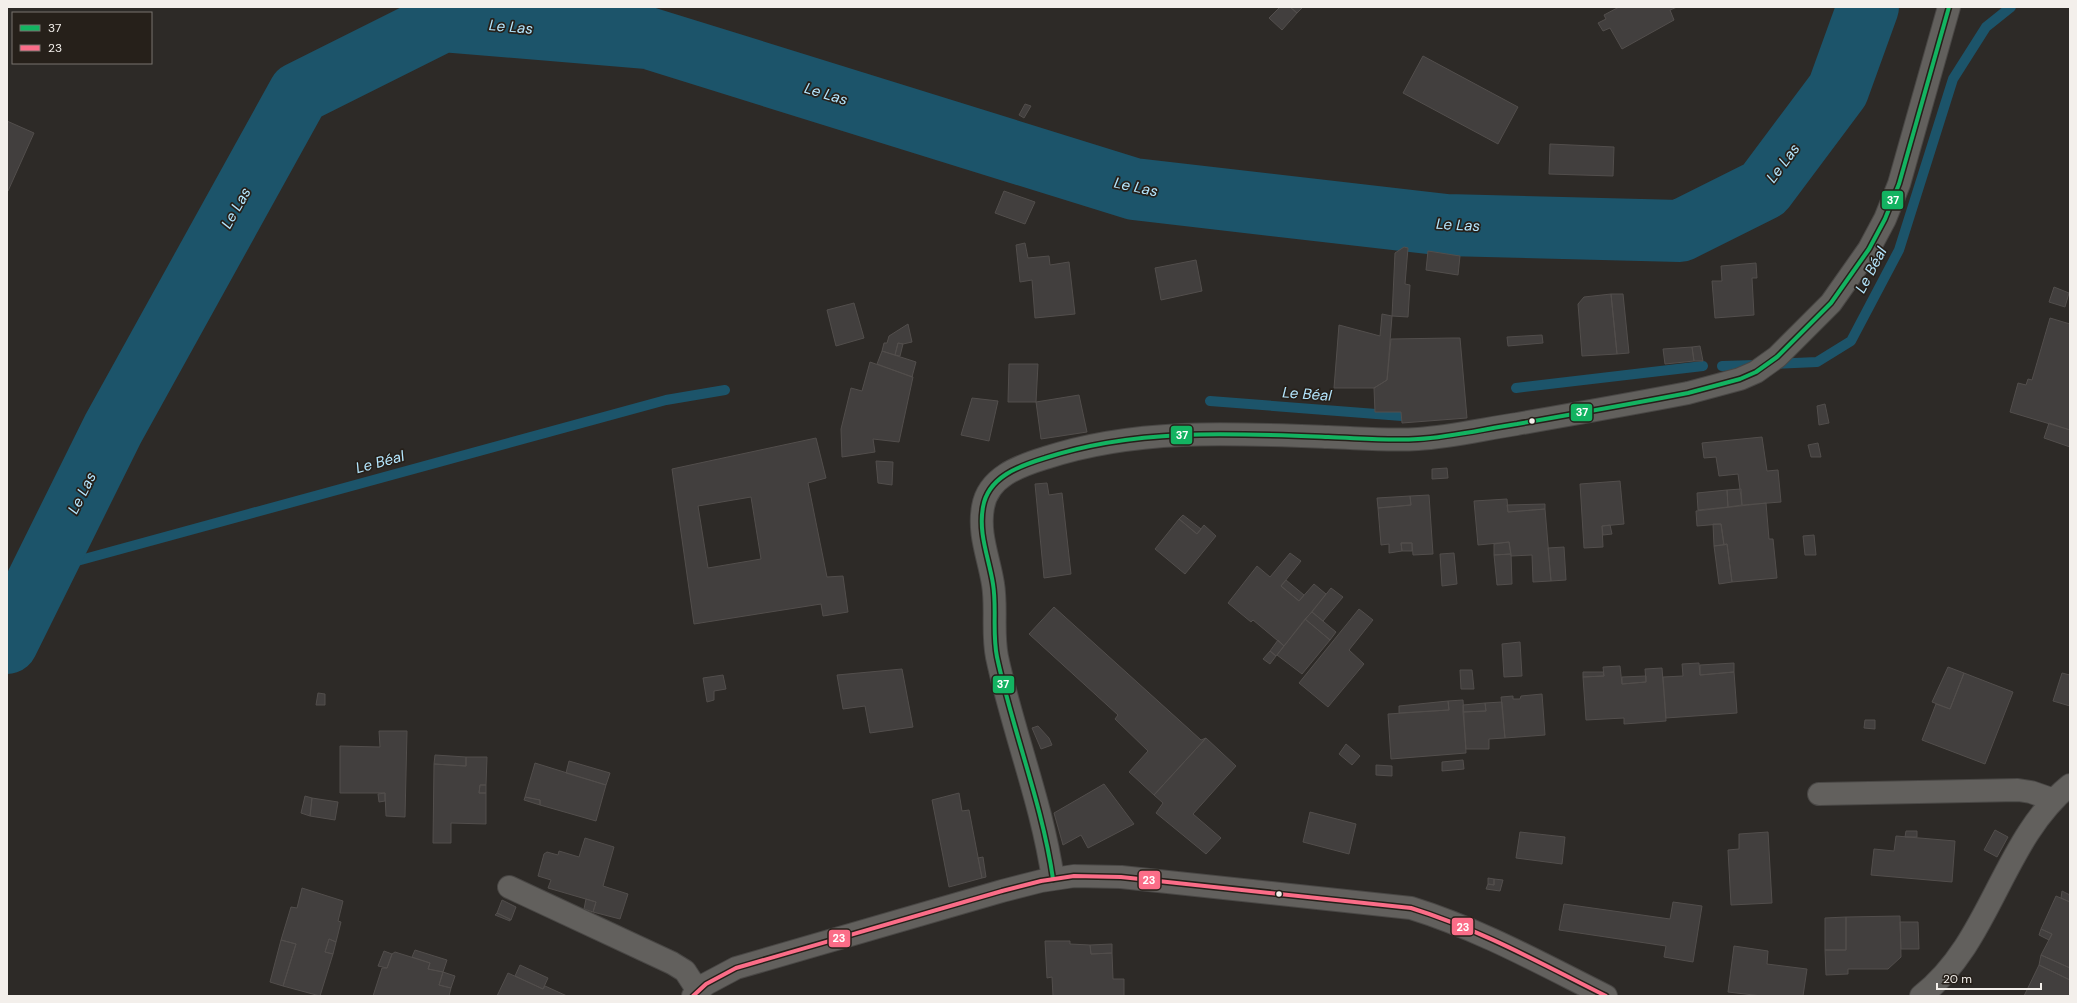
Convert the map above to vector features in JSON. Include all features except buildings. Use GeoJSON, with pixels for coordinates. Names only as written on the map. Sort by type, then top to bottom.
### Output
{"type":"FeatureCollection","features":[{"type":"Feature","properties":{"kind":"street"},"geometry":{"type":"LineString","coordinates":[[1053,879],[1034,788],[1009,709],[993,635],[993,585],[981,526],[983,504],[992,485],[1004,474],[1028,463],[1062,452],[1106,443],[1157,437],[1245,434],[1389,440],[1440,437],[1688,393],[1718,386],[1756,372],[1777,358],[1831,303],[1869,249],[1885,219],[1899,184],[1949,7]]}},
{"type":"Feature","properties":{"kind":"street"},"geometry":{"type":"LineString","coordinates":[[1922,996],[1947,971],[1967,945],[2024,841],[2054,800],[2070,785]]}},
{"type":"Feature","properties":{"kind":"street"},"geometry":{"type":"LineString","coordinates":[[1819,794],[2018,790],[2031,792],[2054,800]]}},
{"type":"Feature","properties":{"kind":"street"},"geometry":{"type":"LineString","coordinates":[[509,887],[672,963],[685,971],[696,993],[706,984],[736,968],[965,901],[1053,879],[1074,876],[1121,877],[1411,908],[1442,918],[1526,956],[1606,996]]}},
{"type":"Feature","properties":{"kind":"waterway","name":"Le Las"},"geometry":{"type":"LineString","coordinates":[[7,643],[113,429],[299,93],[443,21],[648,38],[1134,189],[1446,225],[1680,231],[1764,189],[1838,90],[1868,7]]}},
{"type":"Feature","properties":{"kind":"waterway","name":"Le Béal"},"geometry":{"type":"LineString","coordinates":[[1774,364],[1817,362],[1851,341],[1899,250],[1953,79],[1986,27],[2011,7]]}},
{"type":"Feature","properties":{"kind":"waterway","name":"Le Béal"},"geometry":{"type":"LineString","coordinates":[[1722,366],[1756,365]]}},
{"type":"Feature","properties":{"kind":"waterway","name":"Le Béal"},"geometry":{"type":"LineString","coordinates":[[1516,388],[1703,366]]}},
{"type":"Feature","properties":{"kind":"waterway","name":"Le Béal"},"geometry":{"type":"LineString","coordinates":[[44,570],[666,400],[725,390]]}},
{"type":"Feature","properties":{"kind":"waterway","name":"Le Béal"},"geometry":{"type":"LineString","coordinates":[[1210,401],[1402,416]]}},
{"type":"Feature","properties":{"kind":"transit line","name":"37"},"geometry":{"type":"LineString","coordinates":[[1053,879],[1035,795],[1011,713],[997,657],[995,638],[995,602],[983,536],[982,517],[986,497],[998,480],[1015,469],[1035,461],[1079,448],[1149,437],[1257,434],[1384,440],[1430,438],[1455,435],[1688,393],[1740,379],[1756,372],[1777,357],[1831,303],[1869,249],[1885,219],[1899,184],[1949,7]]}},
{"type":"Feature","properties":{"kind":"transit line","name":"23"},"geometry":{"type":"LineString","coordinates":[[693,996],[706,984],[736,968],[1002,891],[1041,881],[1074,876],[1121,877],[1411,908],[1436,916],[1486,937],[1606,996]]}}]}
